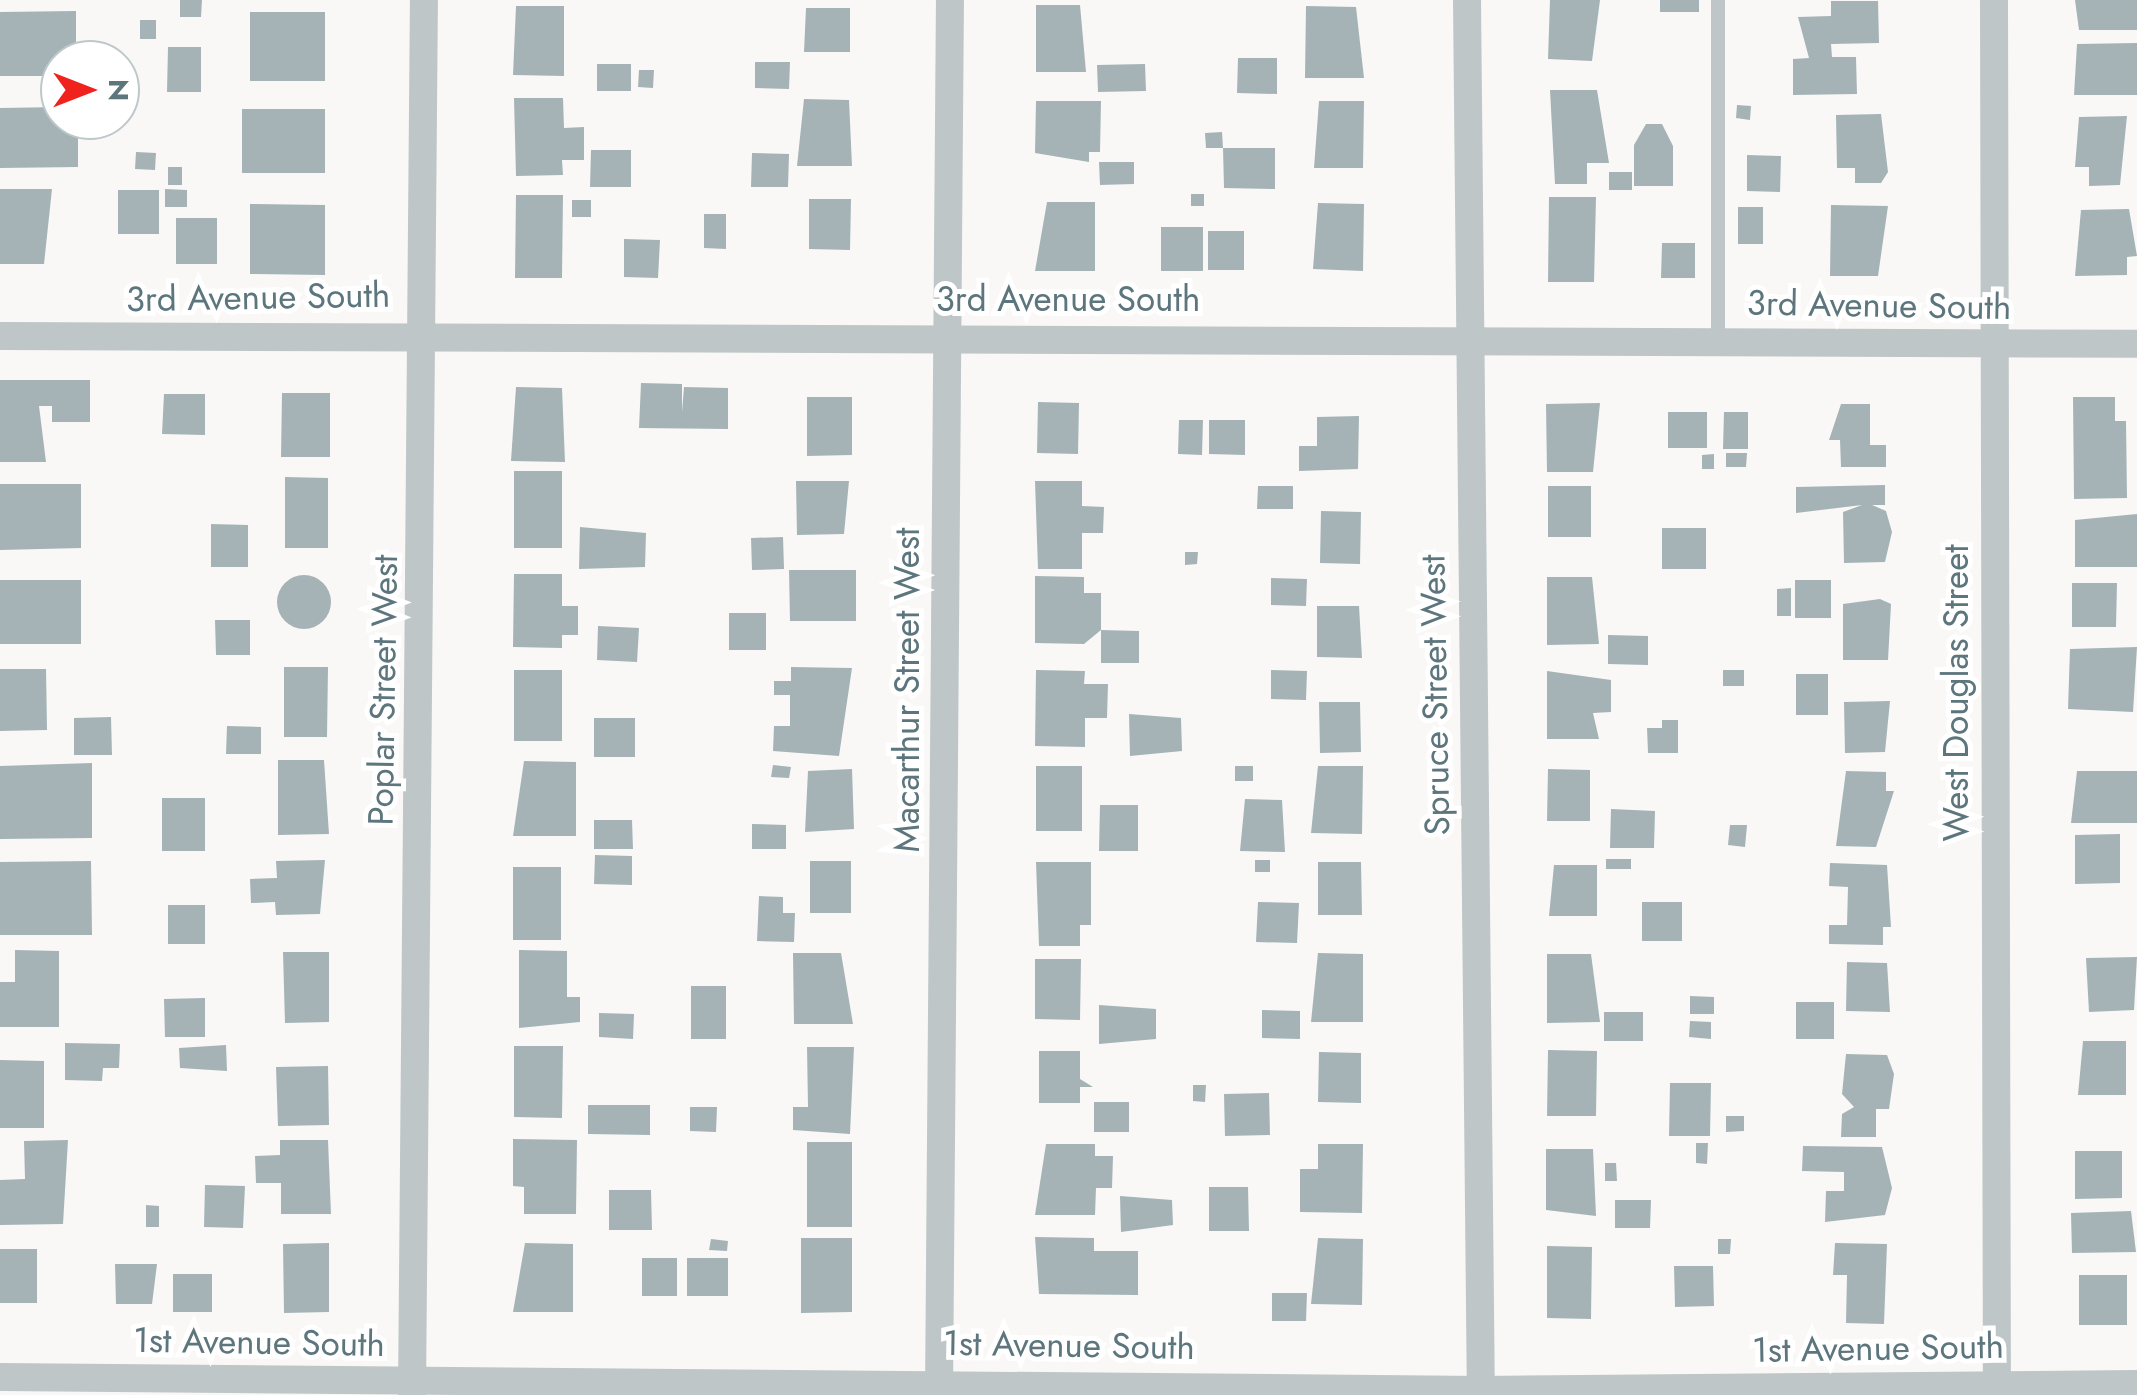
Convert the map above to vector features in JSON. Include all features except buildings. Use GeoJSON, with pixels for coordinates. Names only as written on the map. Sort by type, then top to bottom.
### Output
{"type":"FeatureCollection","features":[{"type":"Feature","properties":{"kind":"street","name":"Poplar Street West"},"geometry":{"type":"LineString","coordinates":[[412,1388],[424,0]]}},
{"type":"Feature","properties":{"kind":"street","name":"Macarthur Street West"},"geometry":{"type":"LineString","coordinates":[[939,1388],[950,0]]}},
{"type":"Feature","properties":{"kind":"street","name":"Spruce Street West"},"geometry":{"type":"LineString","coordinates":[[1467,0],[1482,1392]]}},
{"type":"Feature","properties":{"kind":"street","name":"West Douglas Street"},"geometry":{"type":"LineString","coordinates":[[1994,0],[1997,1385]]}},
{"type":"Feature","properties":{"kind":"street","name":"3rd Avenue South"},"geometry":{"type":"LineString","coordinates":[[0,336],[1468,336],[2137,344]]}},
{"type":"Feature","properties":{"kind":"street","name":"1st Avenue South"},"geometry":{"type":"LineString","coordinates":[[0,1377],[412,1388],[1482,1392],[2137,1384]]}},
{"type":"Feature","properties":{"kind":"lane"},"geometry":{"type":"LineString","coordinates":[[1718,0],[1718,340]]}}]}
